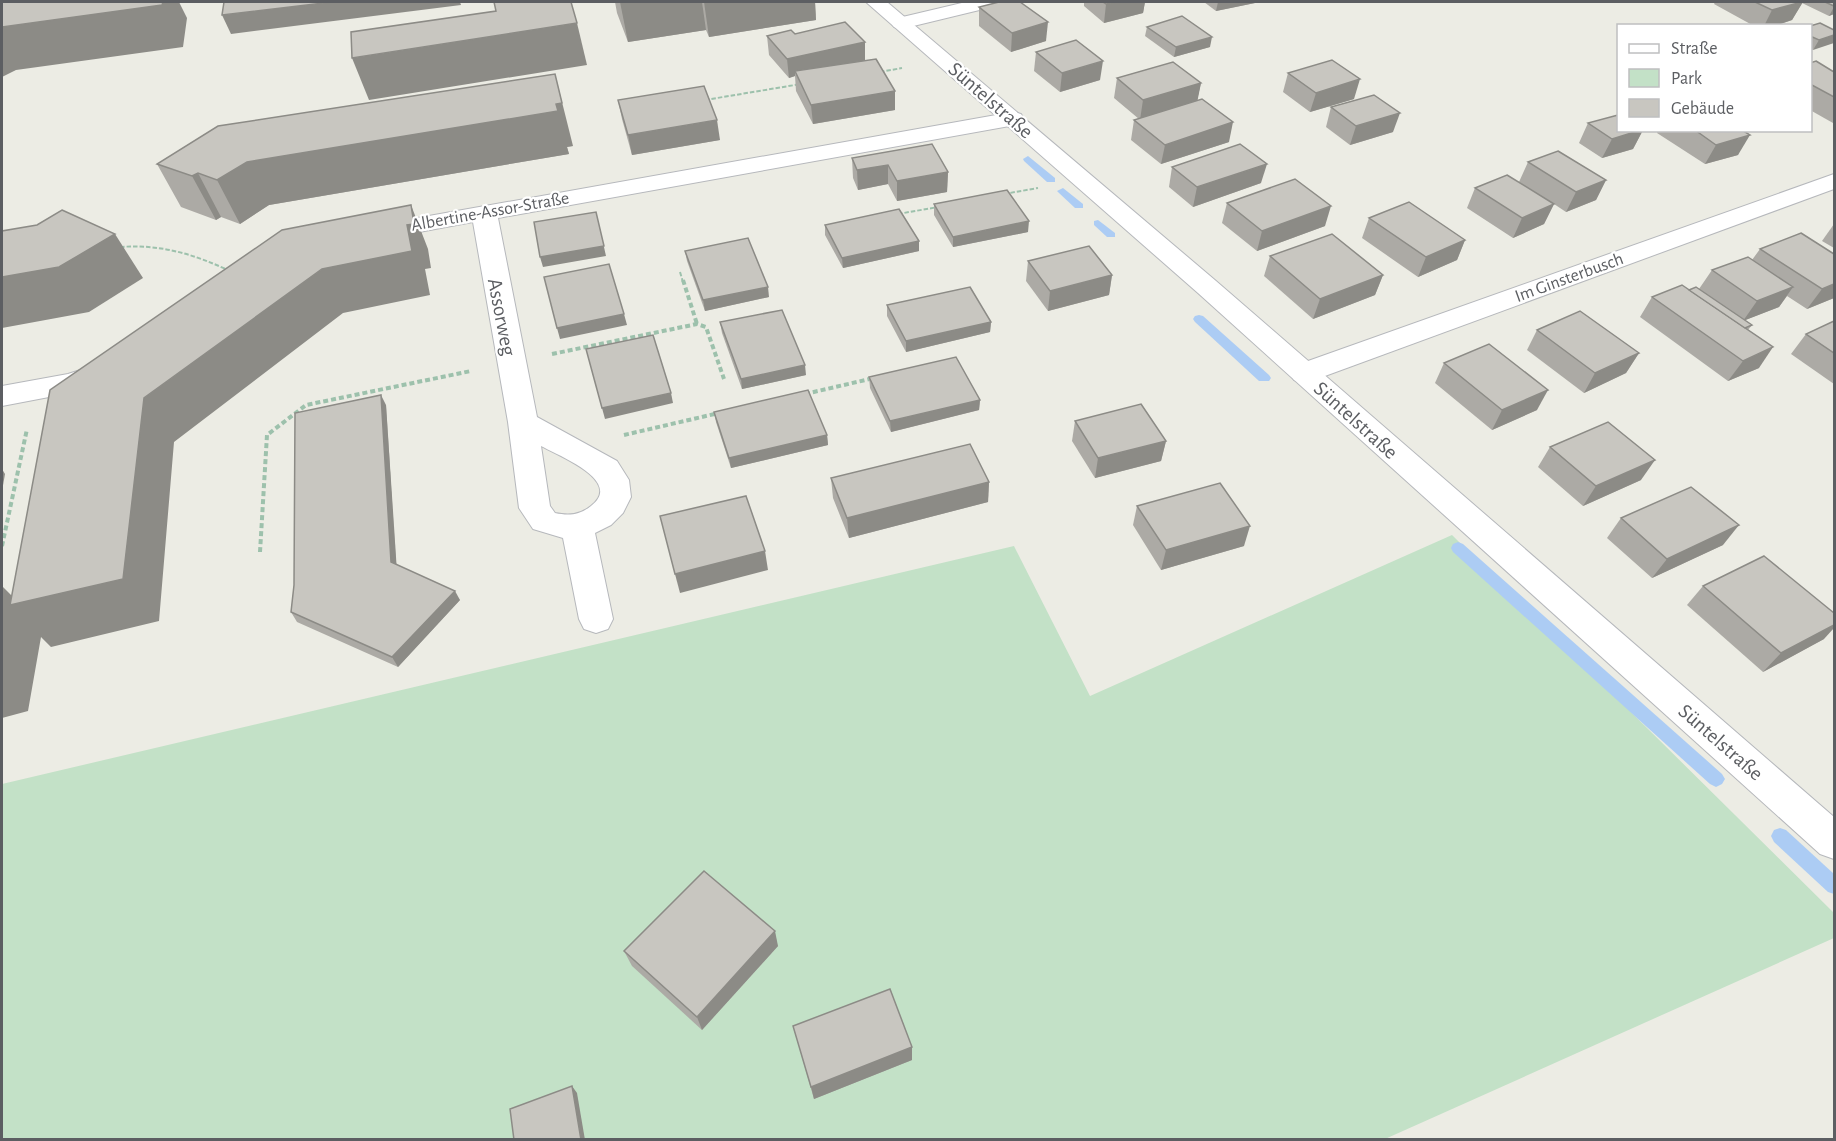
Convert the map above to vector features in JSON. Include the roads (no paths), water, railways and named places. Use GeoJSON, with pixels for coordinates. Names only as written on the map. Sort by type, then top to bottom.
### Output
{"type":"FeatureCollection","features":[{"type":"Feature","properties":{"kind":"street","name":"Süntelstraße"},"geometry":{"type":"LineString","coordinates":[[876,2],[1080,177],[1834,841]]}},
{"type":"Feature","properties":{"kind":"street"},"geometry":{"type":"LineString","coordinates":[[901,22],[989,2]]}},
{"type":"Feature","properties":{"kind":"street","name":"Albertine-Assor-Straße"},"geometry":{"type":"LineString","coordinates":[[354,236],[1013,119]]}},
{"type":"Feature","properties":{"kind":"street","name":"Im Ginsterbusch"},"geometry":{"type":"LineString","coordinates":[[1304,374],[1834,181]]}},
{"type":"Feature","properties":{"kind":"street","name":"Assorweg"},"geometry":{"type":"LineString","coordinates":[[483,212],[523,422],[535,508],[544,521],[560,526],[577,526]]}},
{"type":"Feature","properties":{"kind":"street"},"geometry":{"type":"LineString","coordinates":[[2,396],[89,378],[118,364]]}},
{"type":"Feature","properties":{"kind":"street"},"geometry":{"type":"LineString","coordinates":[[523,422],[606,469],[615,482],[616,497],[608,510],[594,520],[577,526],[596,619]]}},
{"type":"Feature","properties":{"kind":"waterway"},"geometry":{"type":"LineString","coordinates":[[1028,159],[1051,180]]}},
{"type":"Feature","properties":{"kind":"waterway"},"geometry":{"type":"LineString","coordinates":[[1063,191],[1079,206]]}},
{"type":"Feature","properties":{"kind":"waterway"},"geometry":{"type":"LineString","coordinates":[[1098,223],[1111,235]]}},
{"type":"Feature","properties":{"kind":"waterway"},"geometry":{"type":"LineString","coordinates":[[1199,319],[1264,378]]}},
{"type":"Feature","properties":{"kind":"waterway"},"geometry":{"type":"LineString","coordinates":[[1458,548],[1716,779]]}},
{"type":"Feature","properties":{"kind":"waterway"},"geometry":{"type":"LineString","coordinates":[[1780,836],[1834,886]]}}]}
